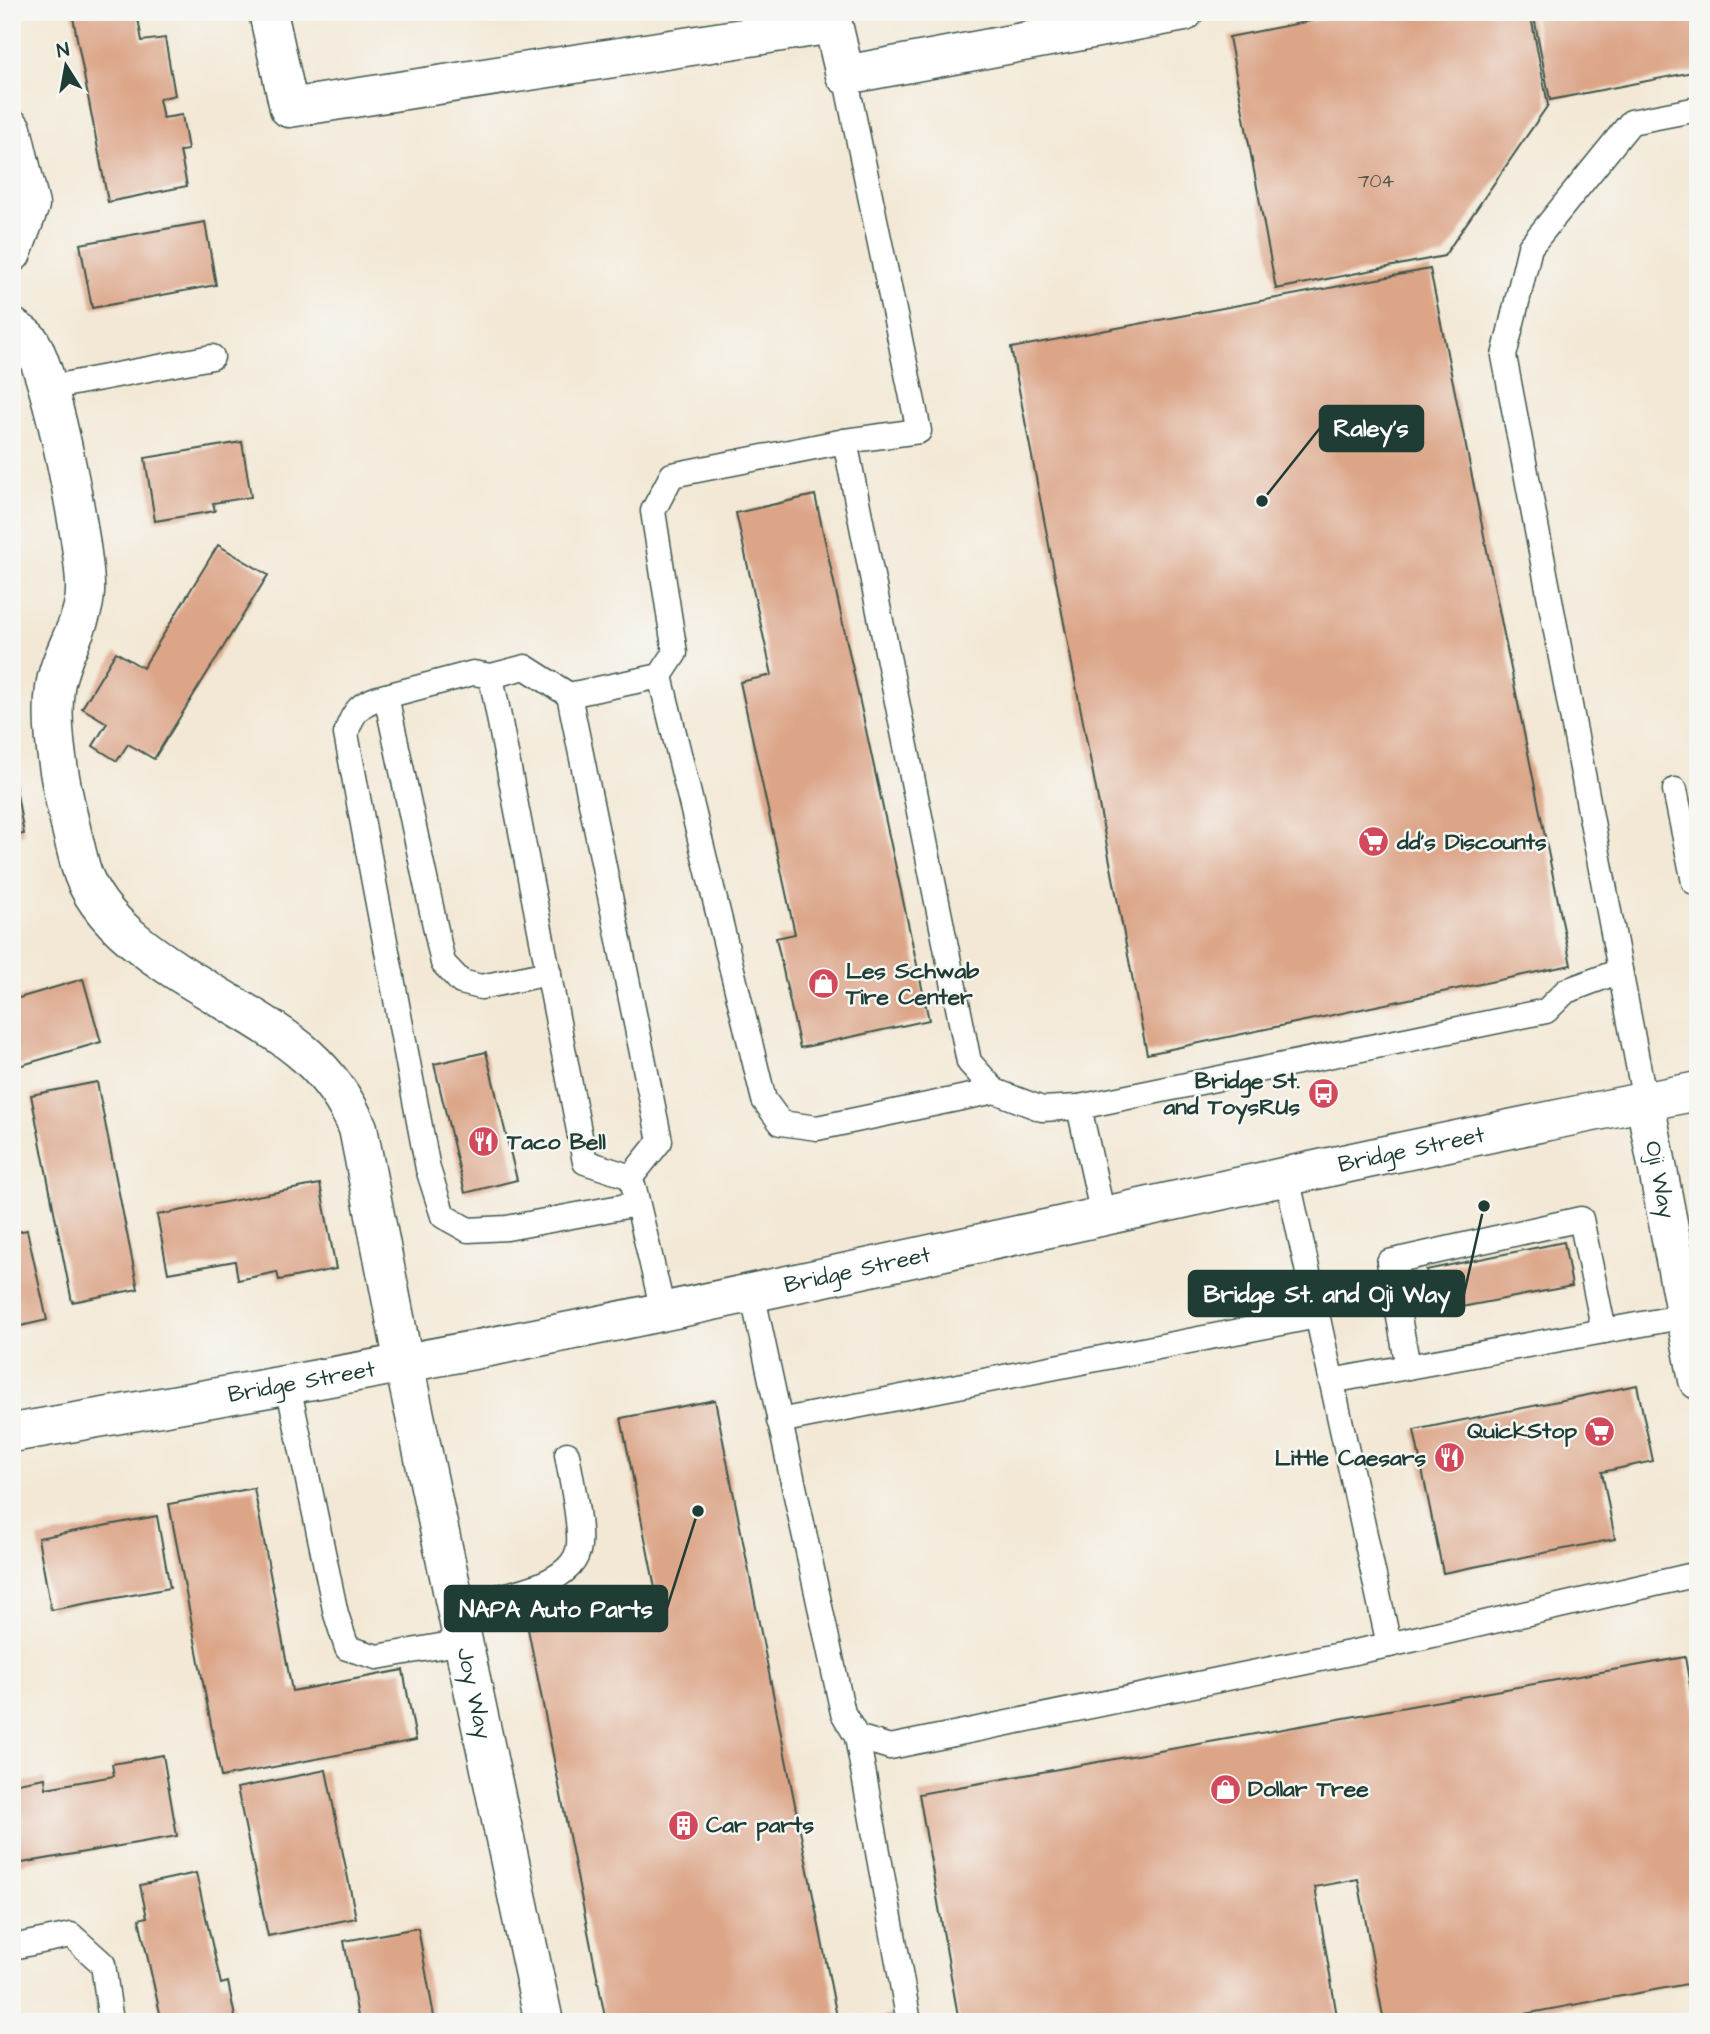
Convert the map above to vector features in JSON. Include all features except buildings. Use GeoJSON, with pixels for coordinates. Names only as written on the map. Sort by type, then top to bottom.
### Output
{"type":"FeatureCollection","features":[{"type":"Feature","properties":{"kind":"street"},"geometry":{"type":"LineString","coordinates":[[268,12],[289,108],[832,18],[845,75],[1184,12]]}},
{"type":"Feature","properties":{"kind":"street"},"geometry":{"type":"LineString","coordinates":[[12,129],[30,205],[12,253]]}},
{"type":"Feature","properties":{"kind":"street","name":"Joy Way"},"geometry":{"type":"LineString","coordinates":[[12,327],[29,340],[48,388],[82,542],[85,594],[55,687],[57,751],[81,868],[104,912],[134,940],[306,1055],[345,1097],[358,1128],[404,1364],[544,2022]]}},
{"type":"Feature","properties":{"kind":"street","name":"Bridge Street"},"geometry":{"type":"LineString","coordinates":[[12,1433],[404,1364],[1698,1091]]}},
{"type":"Feature","properties":{"kind":"street","name":"Oji Way"},"geometry":{"type":"LineString","coordinates":[[1644,1102],[1688,1274],[1686,1316],[1698,1380]]}},
{"type":"Feature","properties":{"kind":"lane"},"geometry":{"type":"LineString","coordinates":[[637,1204],[506,1228],[468,1230],[443,1216],[428,1169],[346,734],[352,713],[368,700],[463,675],[491,676],[525,667],[569,695],[660,676],[675,653],[653,511],[672,475],[845,441],[919,430],[845,75]]}},
{"type":"Feature","properties":{"kind":"lane"},"geometry":{"type":"LineString","coordinates":[[1644,1102],[1504,356],[1530,247],[1631,122],[1698,109]]}},
{"type":"Feature","properties":{"kind":"lane"},"geometry":{"type":"LineString","coordinates":[[48,388],[212,357]]}},
{"type":"Feature","properties":{"kind":"lane"},"geometry":{"type":"LineString","coordinates":[[845,441],[969,1062],[995,1091],[1042,1109],[1079,1107],[1546,1011],[1566,991],[1620,971]]}},
{"type":"Feature","properties":{"kind":"lane"},"geometry":{"type":"LineString","coordinates":[[491,676],[585,1162],[631,1177]]}},
{"type":"Feature","properties":{"kind":"lane"},"geometry":{"type":"LineString","coordinates":[[660,676],[764,1100],[781,1123],[817,1128],[995,1091]]}},
{"type":"Feature","properties":{"kind":"lane"},"geometry":{"type":"LineString","coordinates":[[569,695],[660,1141],[631,1177]]}},
{"type":"Feature","properties":{"kind":"lane"},"geometry":{"type":"LineString","coordinates":[[386,696],[443,963],[461,982],[481,986],[549,973]]}},
{"type":"Feature","properties":{"kind":"lane"},"geometry":{"type":"LineString","coordinates":[[1675,790],[1694,882]]}},
{"type":"Feature","properties":{"kind":"lane"},"geometry":{"type":"LineString","coordinates":[[1079,1107],[1103,1216]]}},
{"type":"Feature","properties":{"kind":"lane"},"geometry":{"type":"LineString","coordinates":[[1287,1176],[1389,1645]]}},
{"type":"Feature","properties":{"kind":"lane"},"geometry":{"type":"LineString","coordinates":[[631,1177],[663,1311]]}},
{"type":"Feature","properties":{"kind":"lane"},"geometry":{"type":"LineString","coordinates":[[1408,1367],[1389,1262],[1581,1219],[1604,1331]]}},
{"type":"Feature","properties":{"kind":"lane"},"geometry":{"type":"LineString","coordinates":[[752,1292],[843,1713],[857,1737],[909,2022]]}},
{"type":"Feature","properties":{"kind":"lane"},"geometry":{"type":"LineString","coordinates":[[779,1421],[1317,1316]]}},
{"type":"Feature","properties":{"kind":"lane"},"geometry":{"type":"LineString","coordinates":[[1331,1381],[1686,1316]]}},
{"type":"Feature","properties":{"kind":"lane"},"geometry":{"type":"LineString","coordinates":[[288,1385],[336,1614],[347,1648],[377,1657],[459,1624],[569,1570],[580,1546],[567,1454]]}},
{"type":"Feature","properties":{"kind":"lane"},"geometry":{"type":"LineString","coordinates":[[857,1737],[890,1747],[1389,1645],[1698,1574]]}},
{"type":"Feature","properties":{"kind":"lane"},"geometry":{"type":"LineString","coordinates":[[12,1947],[71,1935],[103,1964],[111,2022]]}},
{"type":"Feature","properties":{"kind":"place","name":"Raley's"},"geometry":{"type":"Point","coordinates":[1262,501]}},
{"type":"Feature","properties":{"kind":"place","name":"dd's Discounts"},"geometry":{"type":"Point","coordinates":[1374,842]}},
{"type":"Feature","properties":{"kind":"place","name":"Les Schwab Tire Center"},"geometry":{"type":"Point","coordinates":[823,984]}},
{"type":"Feature","properties":{"kind":"place","name":"Bridge St. and ToysRUs"},"geometry":{"type":"Point","coordinates":[1323,1094]}},
{"type":"Feature","properties":{"kind":"place","name":"Taco Bell"},"geometry":{"type":"Point","coordinates":[484,1142]}},
{"type":"Feature","properties":{"kind":"place","name":"Bridge St. and Oji Way"},"geometry":{"type":"Point","coordinates":[1484,1206]}},
{"type":"Feature","properties":{"kind":"place","name":"QuickStop"},"geometry":{"type":"Point","coordinates":[1600,1431]}},
{"type":"Feature","properties":{"kind":"place","name":"Little Caesars"},"geometry":{"type":"Point","coordinates":[1449,1458]}},
{"type":"Feature","properties":{"kind":"place","name":"NAPA Auto Parts"},"geometry":{"type":"Point","coordinates":[698,1511]}},
{"type":"Feature","properties":{"kind":"place","name":"Dollar Tree"},"geometry":{"type":"Point","coordinates":[1225,1789]}},
{"type":"Feature","properties":{"kind":"place","name":"Car parts"},"geometry":{"type":"Point","coordinates":[683,1825]}}]}
